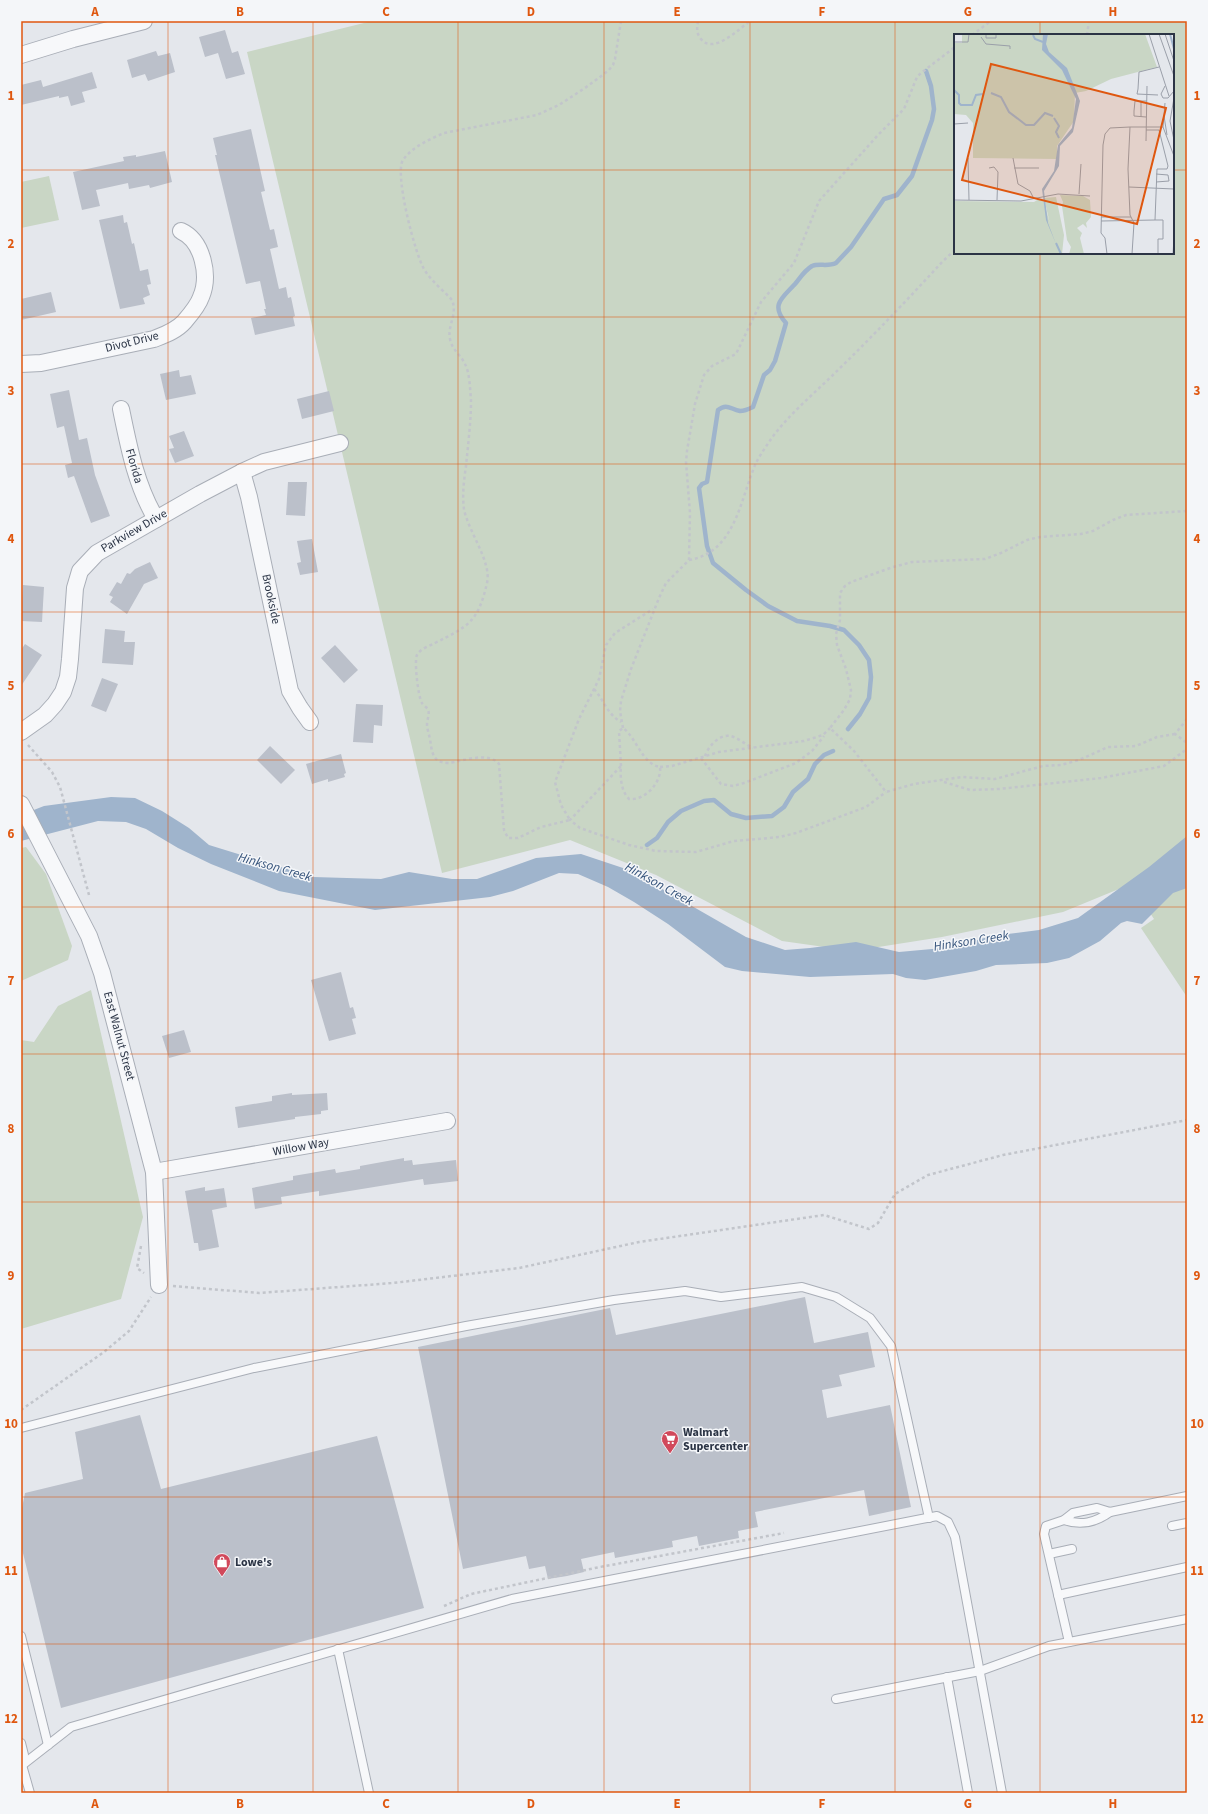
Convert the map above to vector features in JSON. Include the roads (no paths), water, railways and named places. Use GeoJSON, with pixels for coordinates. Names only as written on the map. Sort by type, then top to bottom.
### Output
{"type":"FeatureCollection","features":[{"type":"Feature","properties":{"kind":"street"},"geometry":{"type":"LineString","coordinates":[[21,55],[73,39],[144,21]]}},
{"type":"Feature","properties":{"kind":"street","name":"Divot Drive"},"geometry":{"type":"LineString","coordinates":[[21,364],[41,362],[154,339],[168,333],[182,324],[202,296],[205,278],[202,257],[194,240],[188,234],[181,231]]}},
{"type":"Feature","properties":{"kind":"street","name":"Florida"},"geometry":{"type":"LineString","coordinates":[[121,409],[130,454],[137,479],[145,500],[156,519]]}},
{"type":"Feature","properties":{"kind":"street","name":"Parkview Drive"},"geometry":{"type":"LineString","coordinates":[[24,737],[55,704],[63,692],[68,677],[75,588],[80,571],[97,553],[242,472],[264,462],[340,443]]}},
{"type":"Feature","properties":{"kind":"street","name":"Brookside"},"geometry":{"type":"LineString","coordinates":[[242,472],[250,496],[290,691],[310,722]]}},
{"type":"Feature","properties":{"kind":"street","name":"East Walnut Street"},"geometry":{"type":"LineString","coordinates":[[21,804],[44,846],[89,936],[102,973],[154,1172],[159,1285]]}},
{"type":"Feature","properties":{"kind":"street","name":"Willow Way"},"geometry":{"type":"LineString","coordinates":[[154,1172],[447,1121]]}},
{"type":"Feature","properties":{"kind":"lane"},"geometry":{"type":"LineString","coordinates":[[21,1428],[254,1368],[466,1326],[614,1300],[685,1291],[721,1297],[802,1287],[836,1297],[870,1318],[891,1346],[929,1518]]}},
{"type":"Feature","properties":{"kind":"lane"},"geometry":{"type":"LineString","coordinates":[[1064,1520],[1078,1524],[1099,1520],[1110,1512],[1187,1496]]}},
{"type":"Feature","properties":{"kind":"lane"},"geometry":{"type":"LineString","coordinates":[[1069,1642],[1044,1534],[1046,1526],[1064,1520],[1073,1513],[1097,1508],[1110,1512]]}},
{"type":"Feature","properties":{"kind":"lane"},"geometry":{"type":"LineString","coordinates":[[22,1765],[71,1727],[512,1599],[937,1516],[944,1518],[950,1525],[955,1537],[1002,1793]]}},
{"type":"Feature","properties":{"kind":"lane"},"geometry":{"type":"LineString","coordinates":[[1172,1526],[1187,1523]]}},
{"type":"Feature","properties":{"kind":"lane"},"geometry":{"type":"LineString","coordinates":[[1049,1554],[1072,1549]]}},
{"type":"Feature","properties":{"kind":"lane"},"geometry":{"type":"LineString","coordinates":[[1058,1595],[1187,1567]]}},
{"type":"Feature","properties":{"kind":"lane"},"geometry":{"type":"LineString","coordinates":[[836,1699],[980,1671],[1049,1646],[1187,1619]]}},
{"type":"Feature","properties":{"kind":"lane"},"geometry":{"type":"LineString","coordinates":[[21,1636],[48,1745]]}},
{"type":"Feature","properties":{"kind":"lane"},"geometry":{"type":"LineString","coordinates":[[338,1649],[369,1793]]}},
{"type":"Feature","properties":{"kind":"lane"},"geometry":{"type":"LineString","coordinates":[[947,1677],[968,1793]]}},
{"type":"Feature","properties":{"kind":"lane"},"geometry":{"type":"LineString","coordinates":[[21,1743],[24,1755],[22,1765],[30,1793]]}},
{"type":"Feature","properties":{"kind":"water","name":"Hinkson Creek"},"geometry":{"type":"Polygon","coordinates":[[[111,797],[135,798],[162,811],[189,828],[209,845],[313,877],[381,879],[409,872],[452,879],[477,879],[536,858],[581,854],[629,870],[746,937],[785,950],[856,942],[899,952],[954,947],[991,936],[1039,930],[1078,918],[1149,867],[1187,836],[1187,888],[1173,893],[1142,924],[1127,921],[1121,923],[1100,941],[1069,958],[1047,963],[996,965],[976,971],[925,980],[906,978],[893,974],[810,977],[742,971],[725,967],[668,924],[634,902],[608,887],[578,874],[559,873],[513,891],[490,897],[375,910],[279,891],[211,864],[178,848],[146,829],[126,822],[98,821],[21,841],[21,815],[44,806],[111,797]]]}},
{"type":"Feature","properties":{"kind":"waterway"},"geometry":{"type":"LineString","coordinates":[[848,729],[860,714],[869,698],[871,677],[869,660],[859,645],[844,630],[830,626],[797,621],[768,606],[713,563],[707,546],[699,488],[702,484],[707,482],[718,410],[724,407],[729,407],[742,411],[753,407],[764,375],[770,370],[775,361],[786,323],[781,317],[778,306],[782,298],[804,272],[812,266],[830,265],[836,263],[851,247],[884,199],[897,195],[912,176],[932,120],[934,109],[931,86],[926,71]]}},
{"type":"Feature","properties":{"kind":"waterway"},"geometry":{"type":"LineString","coordinates":[[647,845],[657,838],[668,822],[681,811],[704,801],[714,800],[731,814],[746,818],[772,816],[784,807],[793,792],[808,779],[815,764],[824,755],[833,751]]}},
{"type":"Feature","properties":{"kind":"place","name":"Walmart Supercenter"},"geometry":{"type":"Point","coordinates":[670,1454]}},
{"type":"Feature","properties":{"kind":"place","name":"Lowe's"},"geometry":{"type":"Point","coordinates":[222,1577]}}]}
